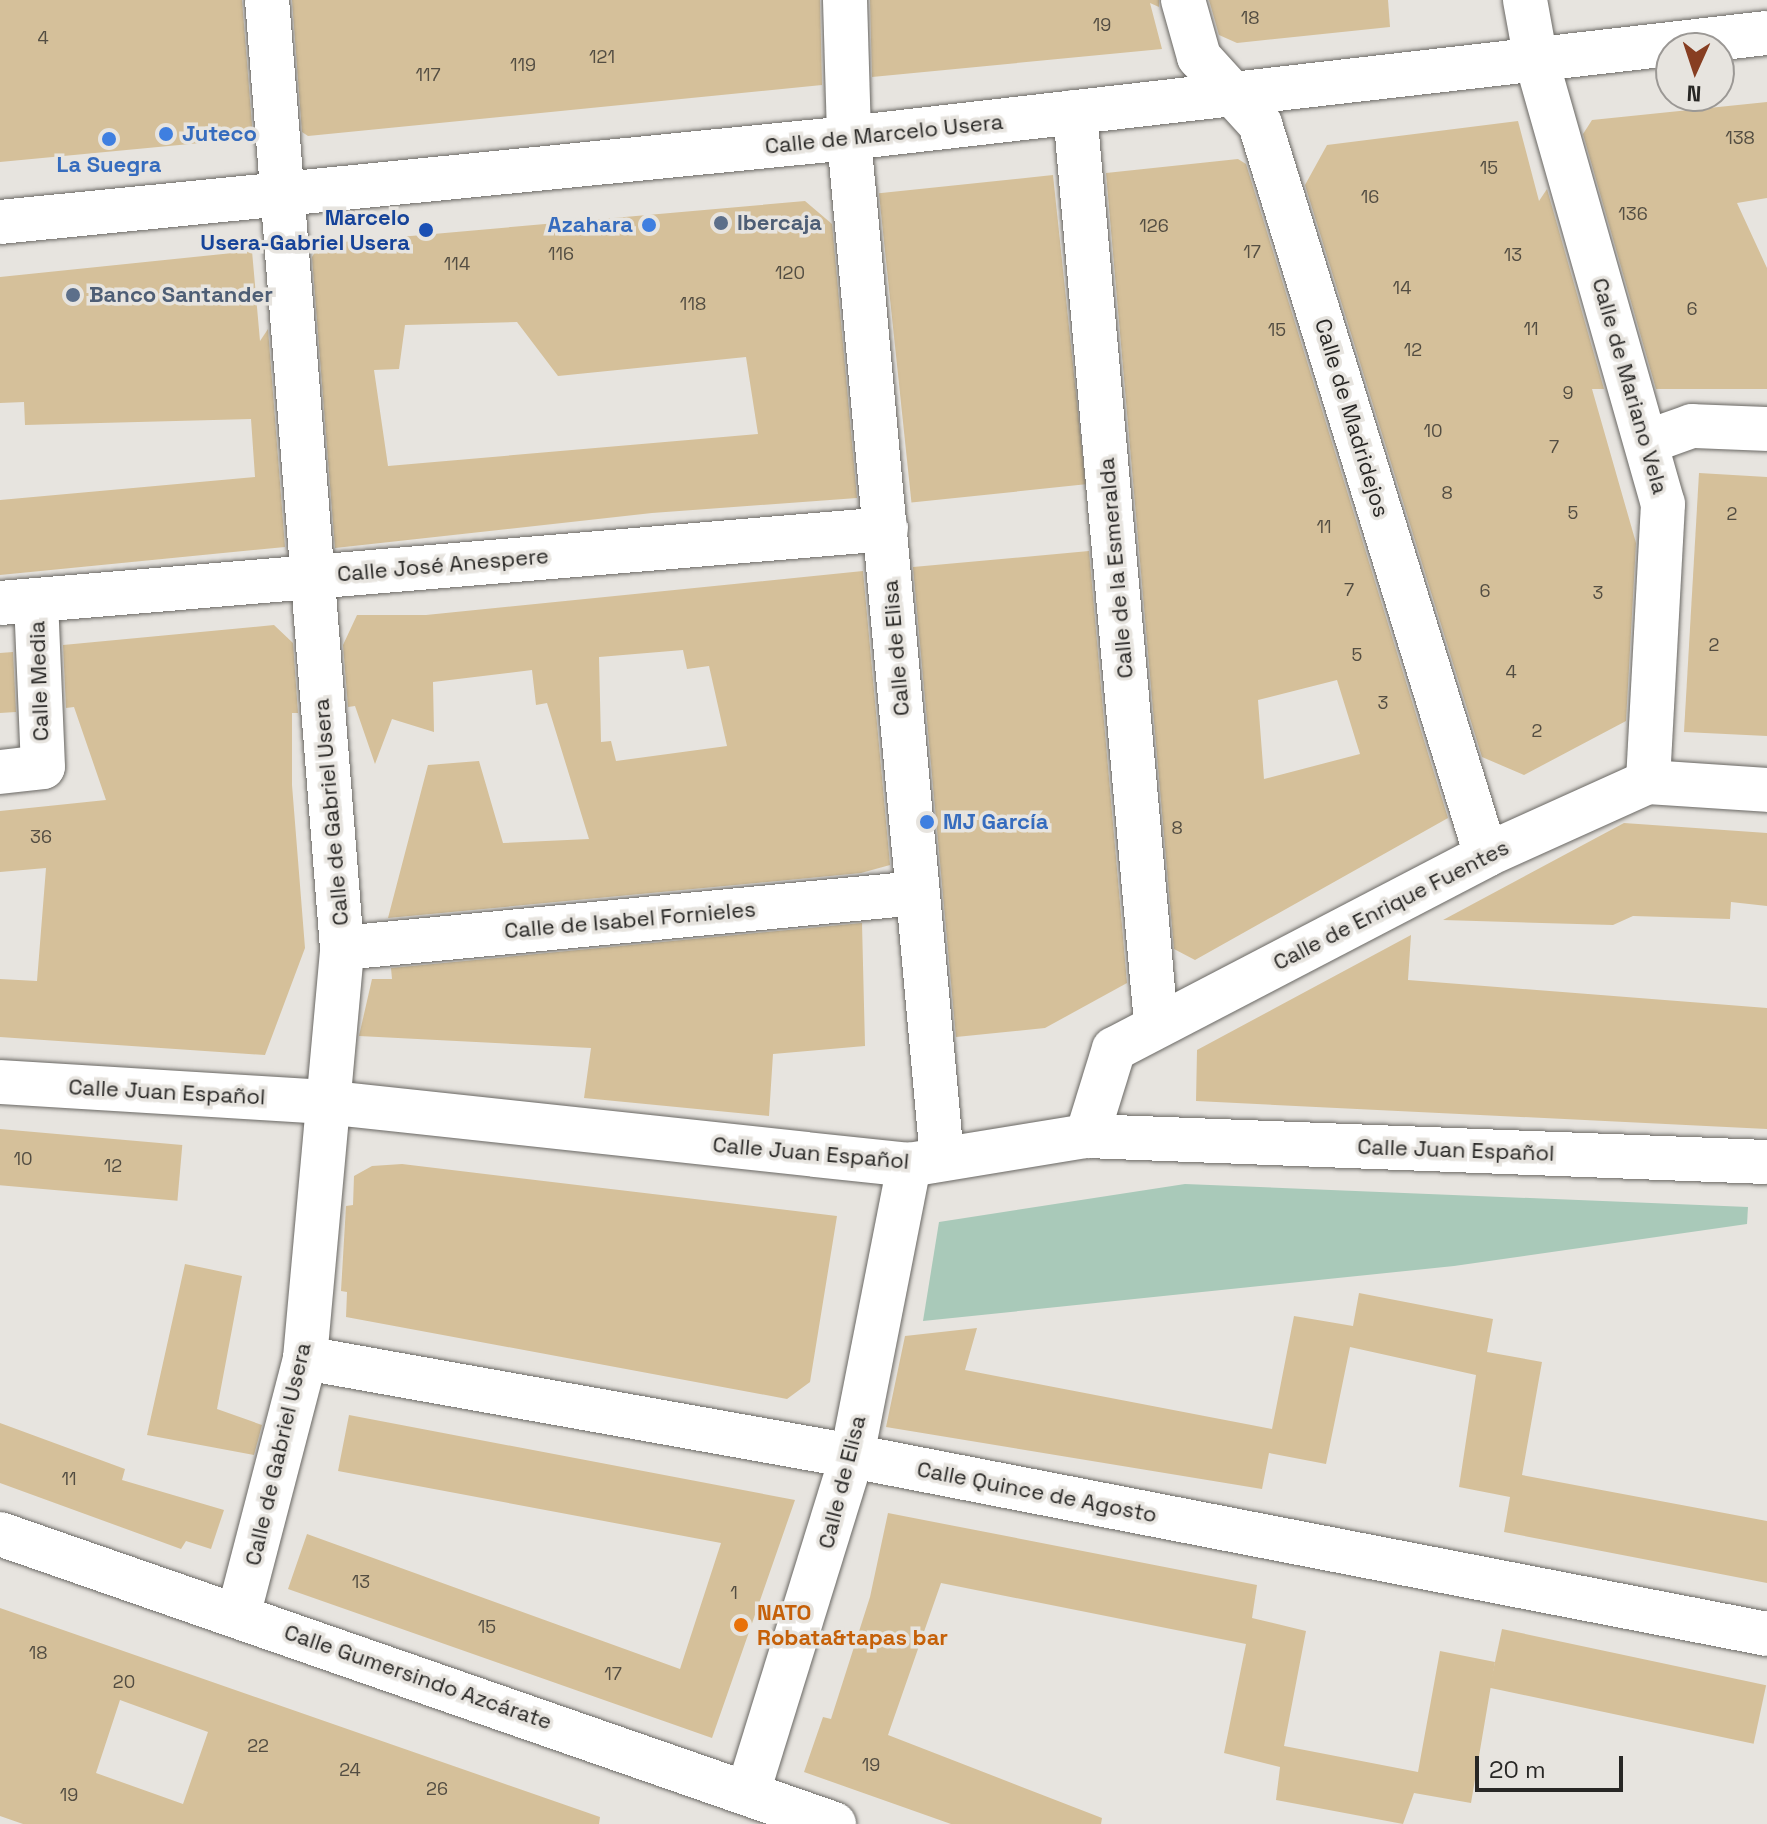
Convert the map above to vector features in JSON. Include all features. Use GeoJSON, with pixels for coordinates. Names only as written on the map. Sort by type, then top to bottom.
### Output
{"type":"FeatureCollection","features":[{"type":"Feature","properties":{"kind":"street","name":"Calle de Gabriel Usera"},"geometry":{"type":"LineString","coordinates":[[238,1616],[305,1358],[324,1102],[342,948],[267,0]]}},
{"type":"Feature","properties":{"kind":"street","name":"Calle de Elisa"},"geometry":{"type":"LineString","coordinates":[[748,1792],[852,1456],[925,1161],[917,893],[849,138],[845,0]]}},
{"type":"Feature","properties":{"kind":"street","name":"Calle de Madridejos"},"geometry":{"type":"LineString","coordinates":[[1183,0],[1199,57],[1260,124],[1486,855]]}},
{"type":"Feature","properties":{"kind":"street","name":"Calle de Mariano Vela"},"geometry":{"type":"LineString","coordinates":[[1525,0],[1535,55],[1663,504],[1648,782]]}},
{"type":"Feature","properties":{"kind":"street","name":"Calle de Marcelo Usera"},"geometry":{"type":"LineString","coordinates":[[0,222],[285,198],[849,138],[1535,55],[1767,33]]}},
{"type":"Feature","properties":{"kind":"street","name":"Calle de la Esmeralda"},"geometry":{"type":"LineString","coordinates":[[1075,112],[1156,1024]]}},
{"type":"Feature","properties":{"kind":"street"},"geometry":{"type":"LineString","coordinates":[[1647,442],[1692,426],[1767,429]]}},
{"type":"Feature","properties":{"kind":"street","name":"Calle José Anespere"},"geometry":{"type":"LineString","coordinates":[[18,601],[886,529]]}},
{"type":"Feature","properties":{"kind":"street","name":"Calle Media"},"geometry":{"type":"LineString","coordinates":[[0,772],[43,767],[18,601]]}},
{"type":"Feature","properties":{"kind":"street","name":"Calle de Enrique Fuentes"},"geometry":{"type":"LineString","coordinates":[[1087,1136],[1114,1049],[1156,1024],[1486,855],[1648,782],[1767,790]]}},
{"type":"Feature","properties":{"kind":"street","name":"Calle de Isabel Fornieles"},"geometry":{"type":"LineString","coordinates":[[342,948],[917,893]]}},
{"type":"Feature","properties":{"kind":"street","name":"Calle Juan Español"},"geometry":{"type":"LineString","coordinates":[[0,1082],[324,1102],[925,1161],[1087,1136],[1767,1162]]}},
{"type":"Feature","properties":{"kind":"street","name":"Calle Quince de Agosto"},"geometry":{"type":"LineString","coordinates":[[305,1358],[852,1456],[1767,1634]]}},
{"type":"Feature","properties":{"kind":"street","name":"Calle Gumersindo Azcárate"},"geometry":{"type":"LineString","coordinates":[[0,1534],[834,1824]]}},
{"type":"Feature","properties":{"kind":"green space"},"geometry":{"type":"Polygon","coordinates":[[[1185,1184],[1748,1207],[1747,1224],[1454,1266],[923,1321],[939,1222],[1185,1184]]]}},
{"type":"Feature","properties":{"kind":"building"},"geometry":{"type":"Polygon","coordinates":[[[0,0],[242,0],[253,138],[0,162],[0,0]]]}},
{"type":"Feature","properties":{"kind":"building"},"geometry":{"type":"Polygon","coordinates":[[[292,0],[820,0],[822,85],[308,136],[302,132],[292,0]]]}},
{"type":"Feature","properties":{"kind":"building"},"geometry":{"type":"Polygon","coordinates":[[[870,0],[1159,0],[1159,7],[1150,3],[1162,49],[872,77],[870,0]]]}},
{"type":"Feature","properties":{"kind":"building"},"geometry":{"type":"Polygon","coordinates":[[[1209,0],[1388,0],[1390,27],[1237,43],[1219,35],[1209,0]]]}},
{"type":"Feature","properties":{"kind":"building"},"geometry":{"type":"Polygon","coordinates":[[[1767,102],[1767,198],[1737,203],[1767,268],[1767,389],[1656,389],[1583,134],[1592,120],[1670,112],[1735,112],[1735,105],[1767,102]]]}},
{"type":"Feature","properties":{"kind":"building"},"geometry":{"type":"Polygon","coordinates":[[[1518,121],[1539,201],[1547,189],[1604,389],[1592,389],[1636,543],[1626,721],[1524,775],[1482,757],[1305,185],[1327,145],[1518,121]]]}},
{"type":"Feature","properties":{"kind":"building"},"geometry":{"type":"Polygon","coordinates":[[[1238,159],[1246,164],[1448,818],[1195,960],[1174,949],[1106,173],[1238,159]],[[1337,680],[1258,700],[1264,779],[1360,754],[1337,680]]]}},
{"type":"Feature","properties":{"kind":"building"},"geometry":{"type":"Polygon","coordinates":[[[1053,175],[1086,484],[911,503],[879,193],[1053,175]]]}},
{"type":"Feature","properties":{"kind":"building"},"geometry":{"type":"Polygon","coordinates":[[[805,201],[832,224],[857,498],[652,513],[335,548],[312,257],[320,244],[805,201]],[[517,322],[405,325],[399,369],[374,370],[388,466],[758,434],[746,357],[558,376],[517,322]]]}},
{"type":"Feature","properties":{"kind":"building"},"geometry":{"type":"Polygon","coordinates":[[[252,251],[260,341],[268,329],[285,547],[0,575],[0,500],[255,477],[251,419],[25,425],[24,402],[0,403],[0,277],[252,251]]]}},
{"type":"Feature","properties":{"kind":"building"},"geometry":{"type":"Polygon","coordinates":[[[1699,473],[1767,477],[1767,736],[1684,732],[1699,473]]]}},
{"type":"Feature","properties":{"kind":"building"},"geometry":{"type":"Polygon","coordinates":[[[1089,551],[1127,983],[1045,1028],[956,1037],[913,567],[1089,551]]]}},
{"type":"Feature","properties":{"kind":"building"},"geometry":{"type":"Polygon","coordinates":[[[863,571],[890,865],[861,873],[388,918],[428,765],[479,761],[503,843],[589,839],[547,703],[536,705],[532,670],[433,682],[434,732],[392,719],[375,764],[355,706],[348,707],[343,645],[357,615],[426,615],[863,571]],[[683,650],[599,657],[601,742],[611,741],[616,761],[727,746],[709,666],[687,669],[683,650]]]}},
{"type":"Feature","properties":{"kind":"building"},"geometry":{"type":"Polygon","coordinates":[[[274,625],[293,643],[298,713],[292,713],[292,785],[305,948],[265,1055],[0,1037],[0,979],[37,981],[46,868],[0,872],[0,811],[106,800],[74,707],[66,708],[63,645],[274,625]]]}},
{"type":"Feature","properties":{"kind":"building"},"geometry":{"type":"Polygon","coordinates":[[[13,652],[16,712],[0,713],[0,653],[13,652]]]}},
{"type":"Feature","properties":{"kind":"building"},"geometry":{"type":"Polygon","coordinates":[[[1624,823],[1767,833],[1767,906],[1731,902],[1730,919],[1633,916],[1613,925],[1443,920],[1624,823]]]}},
{"type":"Feature","properties":{"kind":"building"},"geometry":{"type":"Polygon","coordinates":[[[862,923],[865,1046],[773,1054],[769,1116],[584,1098],[591,1048],[359,1036],[372,979],[392,979],[391,968],[862,923]]]}},
{"type":"Feature","properties":{"kind":"building"},"geometry":{"type":"Polygon","coordinates":[[[1411,935],[1408,980],[1767,1008],[1767,1129],[1196,1101],[1197,1050],[1411,935]]]}},
{"type":"Feature","properties":{"kind":"building"},"geometry":{"type":"Polygon","coordinates":[[[0,1129],[182,1145],[177,1201],[0,1185],[0,1129]]]}},
{"type":"Feature","properties":{"kind":"building"},"geometry":{"type":"Polygon","coordinates":[[[402,1164],[837,1216],[810,1382],[787,1399],[346,1317],[347,1292],[341,1291],[346,1206],[353,1205],[354,1176],[372,1166],[402,1164]]]}},
{"type":"Feature","properties":{"kind":"building"},"geometry":{"type":"Polygon","coordinates":[[[185,1264],[242,1276],[217,1409],[262,1425],[254,1455],[147,1435],[185,1264]]]}},
{"type":"Feature","properties":{"kind":"building"},"geometry":{"type":"Polygon","coordinates":[[[1359,1293],[1493,1319],[1487,1352],[1542,1362],[1522,1475],[1767,1521],[1767,1583],[1504,1532],[1510,1497],[1459,1487],[1476,1375],[1350,1347],[1326,1464],[1269,1453],[1262,1489],[886,1427],[905,1336],[977,1328],[965,1370],[1272,1429],[1294,1316],[1353,1326],[1359,1293]]]}},
{"type":"Feature","properties":{"kind":"building"},"geometry":{"type":"Polygon","coordinates":[[[349,1415],[795,1500],[712,1738],[288,1589],[307,1534],[680,1669],[721,1543],[338,1471],[349,1415]]]}},
{"type":"Feature","properties":{"kind":"building"},"geometry":{"type":"Polygon","coordinates":[[[0,1423],[125,1469],[122,1480],[224,1510],[211,1549],[186,1541],[181,1549],[0,1483],[0,1423]]]}},
{"type":"Feature","properties":{"kind":"building"},"geometry":{"type":"Polygon","coordinates":[[[888,1513],[1257,1585],[1252,1618],[1306,1631],[1284,1746],[1418,1772],[1440,1651],[1495,1662],[1471,1803],[1414,1793],[1403,1824],[1276,1800],[1281,1759],[1280,1767],[1224,1753],[1246,1644],[941,1583],[888,1735],[1102,1818],[1101,1824],[951,1824],[804,1772],[823,1717],[831,1719],[870,1597],[888,1513]]]}},
{"type":"Feature","properties":{"kind":"building"},"geometry":{"type":"Polygon","coordinates":[[[0,1608],[600,1817],[599,1824],[23,1824],[0,1816],[0,1608]],[[120,1700],[96,1773],[183,1804],[208,1732],[120,1700]]]}},
{"type":"Feature","properties":{"kind":"building"},"geometry":{"type":"Polygon","coordinates":[[[1502,1629],[1766,1685],[1754,1744],[1490,1688],[1502,1629]]]}},
{"type":"Feature","properties":{"kind":"place","name":"Juteco"},"geometry":{"type":"Point","coordinates":[166,134]}},
{"type":"Feature","properties":{"kind":"place","name":"La Suegra"},"geometry":{"type":"Point","coordinates":[109,139]}},
{"type":"Feature","properties":{"kind":"place","name":"Ibercaja"},"geometry":{"type":"Point","coordinates":[721,223]}},
{"type":"Feature","properties":{"kind":"place","name":"Azahara"},"geometry":{"type":"Point","coordinates":[649,225]}},
{"type":"Feature","properties":{"kind":"place","name":"Marcelo Usera-Gabriel Usera"},"geometry":{"type":"Point","coordinates":[426,230]}},
{"type":"Feature","properties":{"kind":"place","name":"Banco Santander"},"geometry":{"type":"Point","coordinates":[73,295]}},
{"type":"Feature","properties":{"kind":"place","name":"MJ García"},"geometry":{"type":"Point","coordinates":[927,822]}},
{"type":"Feature","properties":{"kind":"place","name":"NATO Robata&tapas bar"},"geometry":{"type":"Point","coordinates":[741,1625]}}]}
